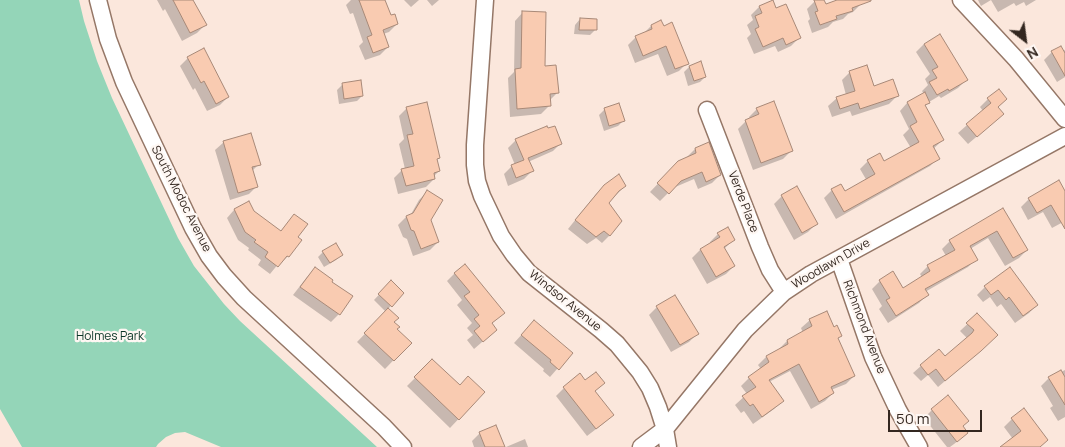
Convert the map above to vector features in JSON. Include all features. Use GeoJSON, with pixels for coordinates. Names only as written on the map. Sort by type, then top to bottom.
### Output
{"type":"FeatureCollection","features":[{"type":"Feature","properties":{"kind":"street","name":"South Modoc Avenue"},"geometry":{"type":"LineString","coordinates":[[98,0],[108,40],[124,82],[193,228],[209,256],[244,298],[384,426],[403,447]]}},
{"type":"Feature","properties":{"kind":"street","name":"Windsor Avenue"},"geometry":{"type":"LineString","coordinates":[[485,0],[475,145],[477,181],[482,196],[501,236],[529,273],[601,330],[630,359],[650,388],[665,429],[668,447]]}},
{"type":"Feature","properties":{"kind":"street"},"geometry":{"type":"LineString","coordinates":[[961,0],[1016,59],[1065,119]]}},
{"type":"Feature","properties":{"kind":"street","name":"Verde Place"},"geometry":{"type":"LineString","coordinates":[[707,110],[760,247],[770,270],[784,292]]}},
{"type":"Feature","properties":{"kind":"street","name":"Woodlawn Drive"},"geometry":{"type":"LineString","coordinates":[[641,447],[665,429],[745,330],[784,292],[811,274],[1065,136]]}},
{"type":"Feature","properties":{"kind":"street","name":"Richmond Avenue"},"geometry":{"type":"LineString","coordinates":[[839,259],[873,357],[898,410],[919,447]]}},
{"type":"Feature","properties":{"kind":"green space","name":"Holmes Park"},"geometry":{"type":"Polygon","coordinates":[[[0,0],[79,0],[97,61],[112,98],[178,238],[194,266],[240,321],[377,447],[221,447],[185,432],[175,433],[166,437],[156,447],[22,447],[0,409],[0,0]]]}},
{"type":"Feature","properties":{"kind":"building"},"geometry":{"type":"Polygon","coordinates":[[[173,0],[193,0],[207,25],[190,33],[173,0]]]}},
{"type":"Feature","properties":{"kind":"building"},"geometry":{"type":"Polygon","coordinates":[[[359,0],[385,0],[391,15],[395,14],[398,24],[383,30],[389,47],[373,53],[367,37],[372,35],[359,0]]]}},
{"type":"Feature","properties":{"kind":"building"},"geometry":{"type":"Polygon","coordinates":[[[773,0],[776,8],[786,4],[801,38],[786,45],[783,38],[763,47],[755,29],[759,27],[755,16],[762,13],[759,6],[773,0]]]}},
{"type":"Feature","properties":{"kind":"building"},"geometry":{"type":"Polygon","coordinates":[[[814,0],[824,0],[826,4],[837,0],[871,1],[852,8],[853,11],[836,16],[837,19],[820,25],[815,12],[818,11],[814,0]]]}},
{"type":"Feature","properties":{"kind":"building"},"geometry":{"type":"Polygon","coordinates":[[[522,11],[546,12],[545,66],[556,65],[559,93],[550,94],[551,106],[517,109],[515,69],[521,68],[522,11]]]}},
{"type":"Feature","properties":{"kind":"building"},"geometry":{"type":"Polygon","coordinates":[[[580,18],[597,19],[597,30],[579,30],[580,18]]]}},
{"type":"Feature","properties":{"kind":"building"},"geometry":{"type":"Polygon","coordinates":[[[661,20],[664,26],[672,22],[689,64],[675,69],[666,46],[643,56],[635,36],[652,29],[651,25],[661,20]]]}},
{"type":"Feature","properties":{"kind":"building"},"geometry":{"type":"Polygon","coordinates":[[[940,34],[968,80],[949,91],[948,89],[937,95],[929,82],[937,78],[932,70],[938,67],[924,44],[940,34]]]}},
{"type":"Feature","properties":{"kind":"building"},"geometry":{"type":"Polygon","coordinates":[[[1061,46],[1065,53],[1065,76],[1051,51],[1061,46]]]}},
{"type":"Feature","properties":{"kind":"building"},"geometry":{"type":"Polygon","coordinates":[[[204,48],[229,97],[216,104],[204,81],[201,83],[187,57],[204,48]]]}},
{"type":"Feature","properties":{"kind":"building"},"geometry":{"type":"Polygon","coordinates":[[[701,61],[706,77],[694,81],[689,66],[701,61]]]}},
{"type":"Feature","properties":{"kind":"building"},"geometry":{"type":"Polygon","coordinates":[[[867,65],[874,86],[893,79],[899,96],[860,109],[858,103],[840,109],[836,97],[855,91],[849,71],[867,65]]]}},
{"type":"Feature","properties":{"kind":"building"},"geometry":{"type":"Polygon","coordinates":[[[361,80],[363,96],[344,99],[342,83],[361,80]]]}},
{"type":"Feature","properties":{"kind":"building"},"geometry":{"type":"Polygon","coordinates":[[[999,89],[1007,99],[998,107],[1004,114],[977,137],[966,124],[991,103],[987,98],[999,89]]]}},
{"type":"Feature","properties":{"kind":"building"},"geometry":{"type":"Polygon","coordinates":[[[925,92],[930,103],[925,105],[944,140],[933,146],[940,159],[844,212],[831,189],[841,184],[845,191],[875,174],[867,160],[880,153],[884,161],[919,142],[910,126],[917,122],[907,102],[925,92]]]}},
{"type":"Feature","properties":{"kind":"building"},"geometry":{"type":"Polygon","coordinates":[[[774,101],[793,151],[761,163],[745,120],[759,114],[756,108],[774,101]]]}},
{"type":"Feature","properties":{"kind":"building"},"geometry":{"type":"Polygon","coordinates":[[[427,102],[440,158],[437,159],[440,171],[434,173],[435,179],[406,186],[401,169],[414,166],[407,135],[413,134],[406,107],[427,102]]]}},
{"type":"Feature","properties":{"kind":"building"},"geometry":{"type":"Polygon","coordinates":[[[619,103],[625,121],[609,126],[604,108],[619,103]]]}},
{"type":"Feature","properties":{"kind":"building"},"geometry":{"type":"Polygon","coordinates":[[[547,126],[548,128],[555,126],[562,144],[528,158],[534,171],[516,178],[511,165],[524,160],[515,139],[547,126]]]}},
{"type":"Feature","properties":{"kind":"building"},"geometry":{"type":"Polygon","coordinates":[[[251,133],[261,165],[252,167],[258,187],[238,193],[223,141],[251,133]]]}},
{"type":"Feature","properties":{"kind":"building"},"geometry":{"type":"Polygon","coordinates":[[[709,142],[721,175],[706,182],[702,172],[681,181],[669,194],[657,183],[678,161],[696,153],[695,148],[709,142]]]}},
{"type":"Feature","properties":{"kind":"building"},"geometry":{"type":"Polygon","coordinates":[[[619,174],[626,186],[609,203],[622,221],[610,236],[604,231],[596,237],[575,220],[604,185],[619,174]]]}},
{"type":"Feature","properties":{"kind":"building"},"geometry":{"type":"Polygon","coordinates":[[[1059,180],[1065,191],[1065,229],[1051,205],[1037,213],[1028,198],[1059,180]]]}},
{"type":"Feature","properties":{"kind":"building"},"geometry":{"type":"Polygon","coordinates":[[[797,186],[818,224],[802,233],[781,195],[797,186]]]}},
{"type":"Feature","properties":{"kind":"building"},"geometry":{"type":"Polygon","coordinates":[[[427,190],[443,200],[431,220],[439,242],[421,249],[406,216],[413,213],[427,190]]]}},
{"type":"Feature","properties":{"kind":"building"},"geometry":{"type":"Polygon","coordinates":[[[249,201],[254,211],[281,231],[294,214],[308,224],[298,237],[302,240],[289,257],[287,256],[278,267],[265,257],[268,252],[254,242],[256,240],[245,232],[234,209],[249,201]]]}},
{"type":"Feature","properties":{"kind":"building"},"geometry":{"type":"Polygon","coordinates":[[[1003,208],[1028,250],[1013,258],[997,231],[970,246],[978,260],[925,289],[929,295],[896,316],[886,300],[890,298],[879,280],[893,271],[903,288],[930,271],[927,265],[955,250],[949,240],[1003,208]]]}},
{"type":"Feature","properties":{"kind":"building"},"geometry":{"type":"Polygon","coordinates":[[[728,227],[735,240],[724,247],[735,266],[716,277],[700,249],[720,237],[717,233],[728,227]]]}},
{"type":"Feature","properties":{"kind":"building"},"geometry":{"type":"Polygon","coordinates":[[[336,243],[343,255],[330,263],[322,251],[336,243]]]}},
{"type":"Feature","properties":{"kind":"building"},"geometry":{"type":"Polygon","coordinates":[[[465,264],[505,313],[492,323],[497,330],[483,342],[474,331],[480,326],[474,319],[479,315],[464,296],[470,292],[454,273],[465,264]]]}},
{"type":"Feature","properties":{"kind":"building"},"geometry":{"type":"Polygon","coordinates":[[[315,267],[333,280],[332,282],[353,296],[340,315],[300,287],[315,267]]]}},
{"type":"Feature","properties":{"kind":"building"},"geometry":{"type":"Polygon","coordinates":[[[1010,267],[1038,305],[1023,316],[1009,297],[1006,300],[998,290],[991,295],[984,286],[1010,267]]]}},
{"type":"Feature","properties":{"kind":"building"},"geometry":{"type":"Polygon","coordinates":[[[391,280],[404,293],[392,307],[378,294],[391,280]]]}},
{"type":"Feature","properties":{"kind":"building"},"geometry":{"type":"Polygon","coordinates":[[[675,295],[699,334],[680,345],[656,306],[675,295]]]}},
{"type":"Feature","properties":{"kind":"building"},"geometry":{"type":"Polygon","coordinates":[[[388,308],[399,318],[394,322],[400,327],[397,329],[412,343],[394,361],[364,333],[388,308]]]}},
{"type":"Feature","properties":{"kind":"building"},"geometry":{"type":"Polygon","coordinates":[[[827,311],[834,327],[837,325],[842,336],[838,338],[855,376],[831,387],[834,393],[819,402],[799,364],[769,380],[784,401],[762,417],[753,404],[750,406],[742,396],[756,387],[748,377],[769,362],[766,356],[788,344],[787,340],[812,326],[809,319],[827,311]]]}},
{"type":"Feature","properties":{"kind":"building"},"geometry":{"type":"Polygon","coordinates":[[[977,313],[998,335],[945,381],[936,369],[928,375],[920,365],[939,349],[945,356],[972,333],[974,330],[966,323],[977,313]]]}},
{"type":"Feature","properties":{"kind":"building"},"geometry":{"type":"Polygon","coordinates":[[[534,320],[573,353],[559,370],[550,362],[551,360],[521,335],[534,320]]]}},
{"type":"Feature","properties":{"kind":"building"},"geometry":{"type":"Polygon","coordinates":[[[432,359],[460,385],[468,376],[485,392],[459,420],[414,377],[432,359]]]}},
{"type":"Feature","properties":{"kind":"building"},"geometry":{"type":"Polygon","coordinates":[[[1061,370],[1065,377],[1065,405],[1048,377],[1061,370]]]}},
{"type":"Feature","properties":{"kind":"building"},"geometry":{"type":"Polygon","coordinates":[[[596,372],[605,383],[595,391],[614,415],[596,429],[563,387],[580,373],[585,380],[596,372]]]}},
{"type":"Feature","properties":{"kind":"building"},"geometry":{"type":"Polygon","coordinates":[[[948,395],[969,421],[963,426],[968,433],[957,442],[931,409],[948,395]]]}},
{"type":"Feature","properties":{"kind":"building"},"geometry":{"type":"Polygon","coordinates":[[[1024,408],[1048,440],[1040,447],[1000,447],[1021,431],[1011,418],[1024,408]]]}},
{"type":"Feature","properties":{"kind":"building"},"geometry":{"type":"Polygon","coordinates":[[[496,425],[505,447],[485,447],[479,432],[496,425]]]}}]}
